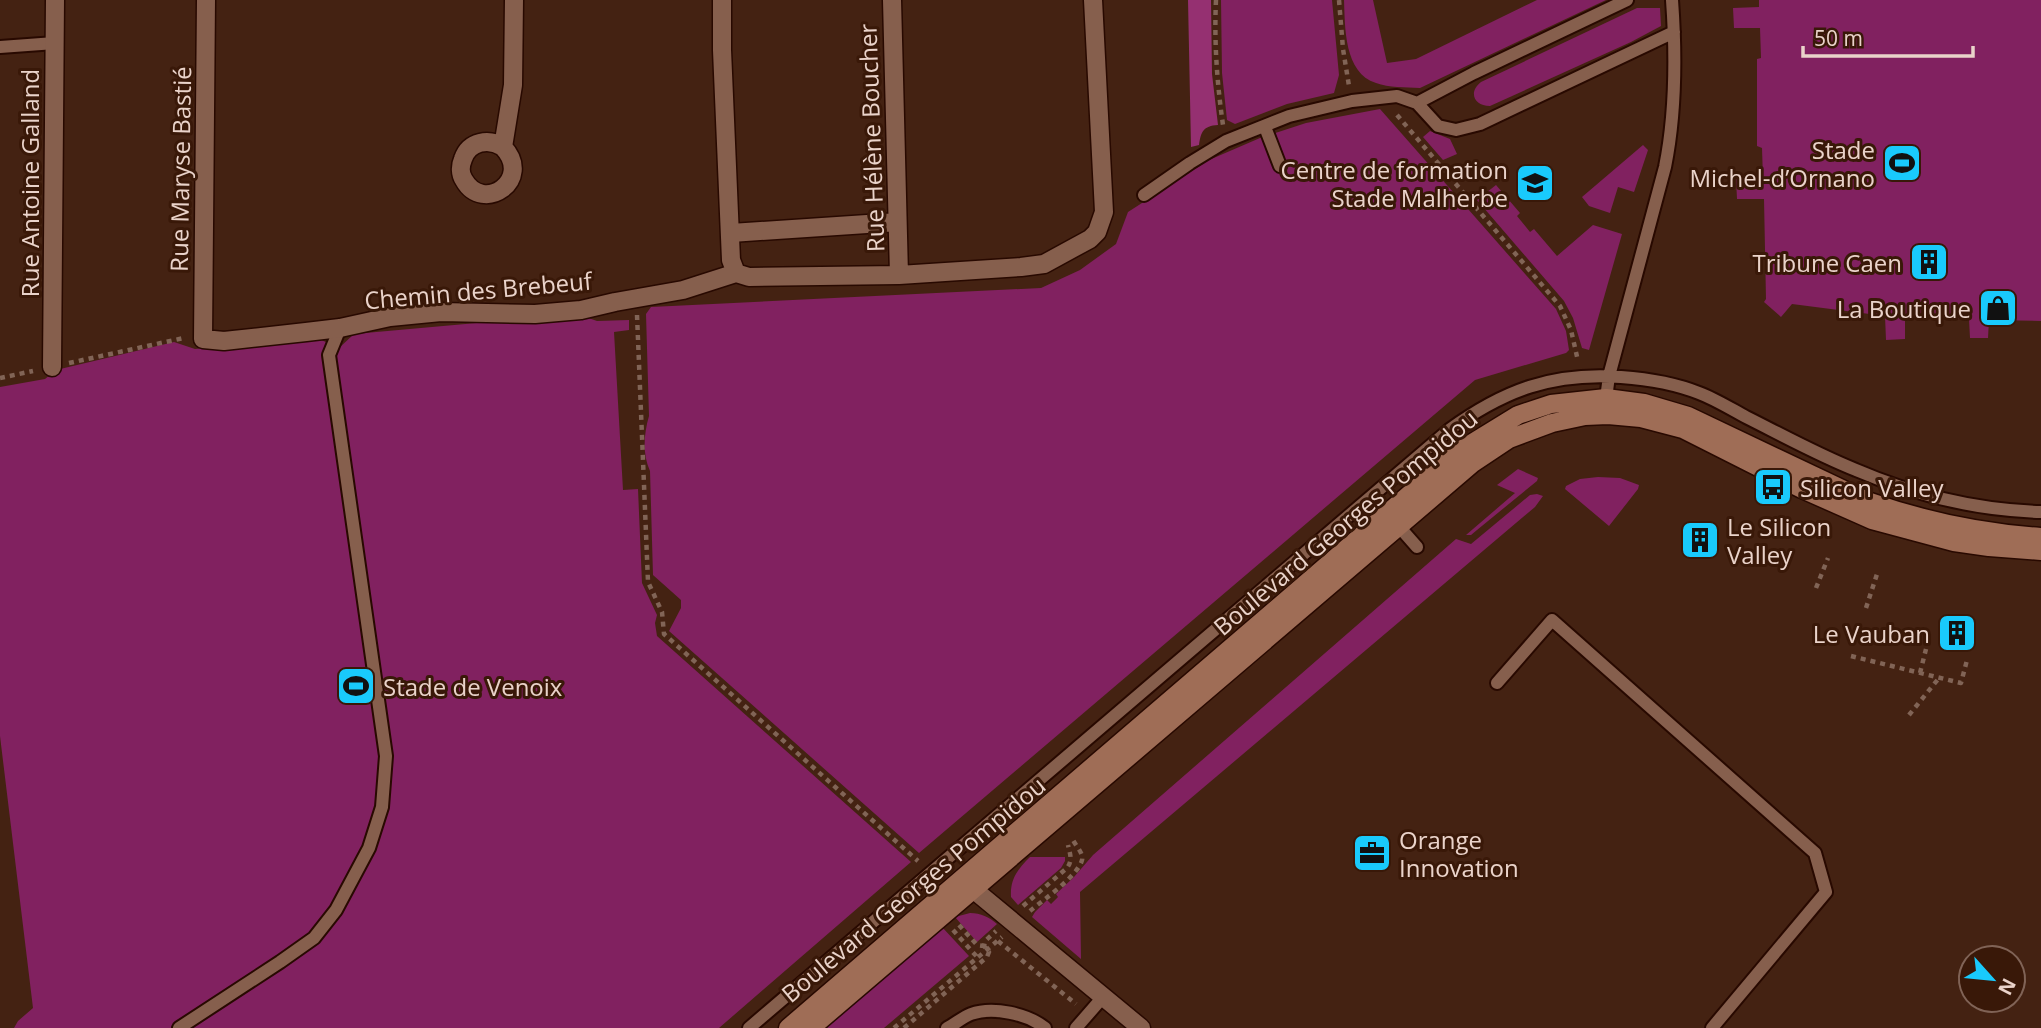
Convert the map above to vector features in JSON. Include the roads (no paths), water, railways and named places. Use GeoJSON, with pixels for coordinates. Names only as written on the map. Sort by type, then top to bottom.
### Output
{"type":"FeatureCollection","features":[{"type":"Feature","properties":{"kind":"street","name":"Rue Antoine Galland"},"geometry":{"type":"LineString","coordinates":[[52,367],[55,0]]}},
{"type":"Feature","properties":{"kind":"street","name":"Rue Maryse Bastié"},"geometry":{"type":"LineString","coordinates":[[203,339],[206,0]]}},
{"type":"Feature","properties":{"kind":"street"},"geometry":{"type":"LineString","coordinates":[[503,147],[513,85],[514,0]]}},
{"type":"Feature","properties":{"kind":"street"},"geometry":{"type":"LineString","coordinates":[[722,0],[731,260],[736,273]]}},
{"type":"Feature","properties":{"kind":"street","name":"Rue Hélène Boucher"},"geometry":{"type":"LineString","coordinates":[[892,0],[899,275]]}},
{"type":"Feature","properties":{"kind":"street","name":"Chemin des Brebeuf"},"geometry":{"type":"LineString","coordinates":[[203,339],[224,341],[340,328],[403,315],[441,312],[535,314],[581,310],[682,290],[736,273],[749,277],[899,275],[1044,264],[1090,239],[1097,232],[1104,212],[1093,0]]}},
{"type":"Feature","properties":{"kind":"street"},"geometry":{"type":"LineString","coordinates":[[732,233],[897,222]]}},
{"type":"Feature","properties":{"kind":"street","name":"Boulevard Georges Pompidou"},"geometry":{"type":"LineString","coordinates":[[788,1028],[968,884],[1393,520],[1509,439],[1552,423],[1585,416],[1607,406],[1644,403],[1688,416],[1867,501],[1893,510],[1990,533],[2041,537]]}},
{"type":"Feature","properties":{"kind":"street","name":"Boulevard Georges Pompidou"},"geometry":{"type":"LineString","coordinates":[[1607,406],[1683,429],[1802,489],[1872,520],[1954,542],[1989,548],[2041,551]]}},
{"type":"Feature","properties":{"kind":"street"},"geometry":{"type":"LineString","coordinates":[[968,884],[1140,1028]]}},
{"type":"Feature","properties":{"kind":"street","name":"Boulevard Georges Pompidou"},"geometry":{"type":"LineString","coordinates":[[811,1028],[968,884]]}},
{"type":"Feature","properties":{"kind":"lane"},"geometry":{"type":"LineString","coordinates":[[1417,103],[1627,0]]}},
{"type":"Feature","properties":{"kind":"lane"},"geometry":{"type":"LineString","coordinates":[[1607,406],[1609,376],[1671,136],[1674,32],[1672,0]]}},
{"type":"Feature","properties":{"kind":"lane"},"geometry":{"type":"LineString","coordinates":[[1144,195],[1226,141],[1289,116],[1352,101],[1397,96],[1417,103],[1438,126],[1456,130],[1480,124],[1674,32]]}},
{"type":"Feature","properties":{"kind":"lane"},"geometry":{"type":"LineString","coordinates":[[0,47],[55,43]]}},
{"type":"Feature","properties":{"kind":"lane"},"geometry":{"type":"LineString","coordinates":[[1265,127],[1280,166]]}},
{"type":"Feature","properties":{"kind":"lane"},"geometry":{"type":"LineString","coordinates":[[179,1028],[314,938],[336,910],[352,881],[369,848],[382,807],[386,756],[329,355],[340,328]]}},
{"type":"Feature","properties":{"kind":"lane"},"geometry":{"type":"LineString","coordinates":[[749,1028],[1449,430],[1475,411],[1501,397],[1554,379],[1580,376],[1657,380],[1699,393],[1839,463],[1881,480],[1925,495],[1981,506],[2041,512]]}},
{"type":"Feature","properties":{"kind":"lane"},"geometry":{"type":"LineString","coordinates":[[1393,520],[1417,547]]}},
{"type":"Feature","properties":{"kind":"lane"},"geometry":{"type":"LineString","coordinates":[[1497,683],[1552,620],[1815,853],[1826,892],[1712,1028]]}},
{"type":"Feature","properties":{"kind":"lane"},"geometry":{"type":"LineString","coordinates":[[947,861],[968,884]]}},
{"type":"Feature","properties":{"kind":"lane"},"geometry":{"type":"LineString","coordinates":[[1076,1028],[1103,997]]}},
{"type":"Feature","properties":{"kind":"lane"},"geometry":{"type":"LineString","coordinates":[[947,1028],[972,1014],[986,1012],[1019,1016],[1045,1028]]}},
{"type":"Feature","properties":{"kind":"place","name":"Stade Michel-d’Ornano"},"geometry":{"type":"Point","coordinates":[1902,163]}},
{"type":"Feature","properties":{"kind":"place","name":"Centre de formation Stade Malherbe"},"geometry":{"type":"Point","coordinates":[1535,183]}},
{"type":"Feature","properties":{"kind":"place","name":"Tribune Caen"},"geometry":{"type":"Point","coordinates":[1929,262]}},
{"type":"Feature","properties":{"kind":"place","name":"La Boutique"},"geometry":{"type":"Point","coordinates":[1998,308]}},
{"type":"Feature","properties":{"kind":"place","name":"Silicon Valley"},"geometry":{"type":"Point","coordinates":[1773,487]}},
{"type":"Feature","properties":{"kind":"place","name":"Le Silicon Valley"},"geometry":{"type":"Point","coordinates":[1700,540]}},
{"type":"Feature","properties":{"kind":"place","name":"Le Vauban"},"geometry":{"type":"Point","coordinates":[1957,633]}},
{"type":"Feature","properties":{"kind":"place","name":"Stade de Venoix"},"geometry":{"type":"Point","coordinates":[356,686]}},
{"type":"Feature","properties":{"kind":"place","name":"Orange Innovation"},"geometry":{"type":"Point","coordinates":[1372,853]}}]}
